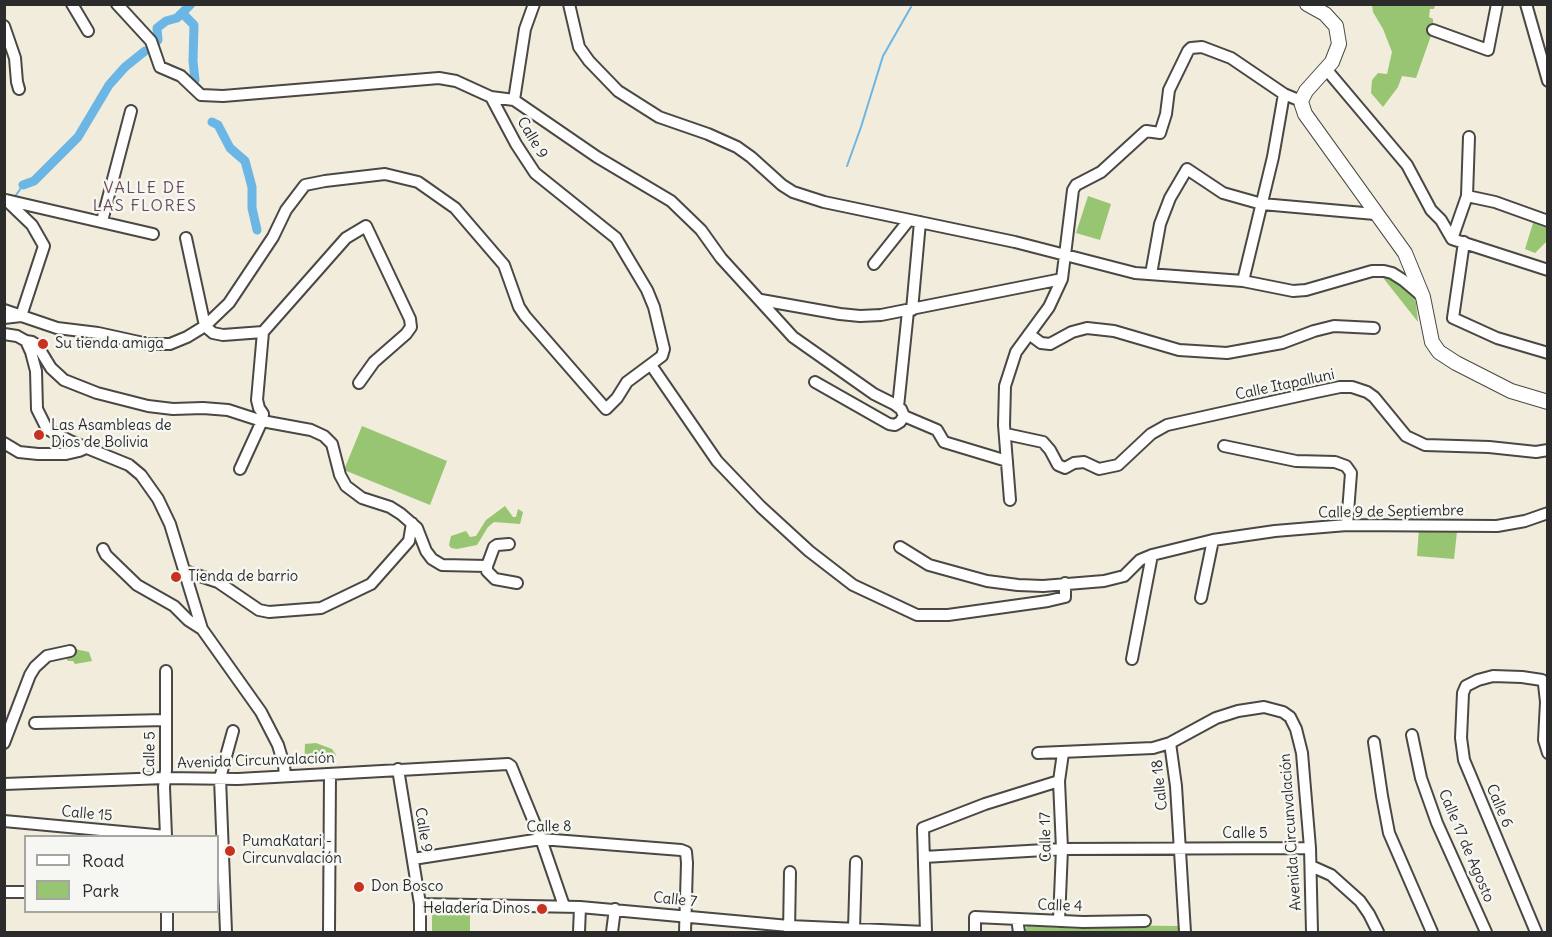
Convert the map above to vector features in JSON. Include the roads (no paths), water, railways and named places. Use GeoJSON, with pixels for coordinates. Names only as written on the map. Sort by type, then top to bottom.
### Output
{"type":"FeatureCollection","features":[{"type":"Feature","properties":{"kind":"main road"},"geometry":{"type":"LineString","coordinates":[[1307,4],[1325,15],[1336,26],[1339,35],[1337,53],[1301,100],[1305,114],[1404,253],[1423,297],[1432,342],[1439,352],[1456,363],[1511,391],[1548,402]]}},
{"type":"Feature","properties":{"kind":"street"},"geometry":{"type":"LineString","coordinates":[[72,4],[88,31]]}},
{"type":"Feature","properties":{"kind":"street"},"geometry":{"type":"LineString","coordinates":[[117,4],[151,41],[160,67],[181,76],[201,95],[223,96],[439,78],[456,81],[492,97],[514,100],[597,157],[671,201],[700,230],[793,337],[874,394],[937,430],[944,442],[1006,461]]}},
{"type":"Feature","properties":{"kind":"street"},"geometry":{"type":"LineString","coordinates":[[514,100],[525,29],[534,4]]}},
{"type":"Feature","properties":{"kind":"street"},"geometry":{"type":"LineString","coordinates":[[569,4],[579,47],[589,61],[618,91],[658,117],[708,134],[737,147],[793,192],[824,202],[1015,242],[1135,273],[1243,281],[1293,291],[1306,290],[1372,271],[1384,271],[1403,280],[1423,297]]}},
{"type":"Feature","properties":{"kind":"street"},"geometry":{"type":"LineString","coordinates":[[1433,30],[1488,50],[1497,4]]}},
{"type":"Feature","properties":{"kind":"street"},"geometry":{"type":"LineString","coordinates":[[1526,4],[1548,81]]}},
{"type":"Feature","properties":{"kind":"street"},"geometry":{"type":"LineString","coordinates":[[4,26],[15,58],[19,89]]}},
{"type":"Feature","properties":{"kind":"street"},"geometry":{"type":"LineString","coordinates":[[1010,500],[1006,461],[1005,386],[1013,358],[1048,307],[1062,279],[1073,190],[1076,185],[1101,172],[1146,131],[1160,133],[1166,114],[1169,90],[1191,48],[1202,46],[1231,58],[1284,94],[1301,100]]}},
{"type":"Feature","properties":{"kind":"street"},"geometry":{"type":"LineString","coordinates":[[1326,69],[1407,165],[1431,210],[1441,220],[1452,239],[1548,270]]}},
{"type":"Feature","properties":{"kind":"street"},"geometry":{"type":"LineString","coordinates":[[1243,281],[1262,204],[1284,94]]}},
{"type":"Feature","properties":{"kind":"street","name":"Calle 9"},"geometry":{"type":"LineString","coordinates":[[492,97],[516,144],[535,173],[616,238],[648,290],[664,349],[662,356],[651,364]]}},
{"type":"Feature","properties":{"kind":"street"},"geometry":{"type":"LineString","coordinates":[[102,221],[131,111]]}},
{"type":"Feature","properties":{"kind":"street"},"geometry":{"type":"LineString","coordinates":[[1452,239],[1467,196],[1469,137]]}},
{"type":"Feature","properties":{"kind":"street"},"geometry":{"type":"LineString","coordinates":[[1151,274],[1160,224],[1170,198],[1187,169],[1223,193],[1262,204],[1376,214]]}},
{"type":"Feature","properties":{"kind":"street"},"geometry":{"type":"LineString","coordinates":[[4,310],[13,311],[57,328],[98,333],[148,344],[170,344],[188,337],[205,326],[229,303],[273,237],[286,210],[306,185],[385,174],[418,182],[455,208],[504,265],[519,307],[525,316],[606,409],[617,398],[627,382],[651,364],[717,461],[760,507],[853,585],[917,615],[948,615],[1065,597],[1065,583]]}},
{"type":"Feature","properties":{"kind":"street"},"geometry":{"type":"LineString","coordinates":[[1467,196],[1495,202],[1548,220]]}},
{"type":"Feature","properties":{"kind":"street"},"geometry":{"type":"LineString","coordinates":[[5,197],[153,234]]}},
{"type":"Feature","properties":{"kind":"street"},"geometry":{"type":"LineString","coordinates":[[5,197],[32,225],[44,246],[21,316]]}},
{"type":"Feature","properties":{"kind":"street"},"geometry":{"type":"LineString","coordinates":[[873,264],[915,221]]}},
{"type":"Feature","properties":{"kind":"street"},"geometry":{"type":"LineString","coordinates":[[815,382],[889,423],[900,422],[915,221]]}},
{"type":"Feature","properties":{"kind":"street"},"geometry":{"type":"LineString","coordinates":[[240,469],[262,421],[263,414],[257,400],[263,332],[346,238],[366,226],[410,319],[411,327],[374,362],[359,382]]}},
{"type":"Feature","properties":{"kind":"street"},"geometry":{"type":"LineString","coordinates":[[186,238],[205,326],[213,333],[223,335],[263,332]]}},
{"type":"Feature","properties":{"kind":"street"},"geometry":{"type":"LineString","coordinates":[[1464,242],[1453,318],[1497,338],[1548,353]]}},
{"type":"Feature","properties":{"kind":"street"},"geometry":{"type":"LineString","coordinates":[[760,300],[860,316],[910,311],[1062,279]]}},
{"type":"Feature","properties":{"kind":"street"},"geometry":{"type":"LineString","coordinates":[[4,318],[21,316]]}},
{"type":"Feature","properties":{"kind":"street"},"geometry":{"type":"LineString","coordinates":[[1029,334],[1041,343],[1050,344],[1072,332],[1087,328],[1114,330],[1179,350],[1227,353],[1282,343],[1334,326],[1374,328]]}},
{"type":"Feature","properties":{"kind":"street"},"geometry":{"type":"LineString","coordinates":[[4,334],[17,336],[37,345],[51,368],[64,380],[97,393],[148,406],[228,410],[262,421],[311,430],[324,436],[332,444],[340,475],[346,486],[362,498],[390,507],[412,523],[417,528],[426,551],[432,559],[442,565],[487,566]]}},
{"type":"Feature","properties":{"kind":"street"},"geometry":{"type":"LineString","coordinates":[[26,341],[34,360],[38,409],[44,424],[51,432],[129,465],[150,486],[165,511],[202,629],[261,712],[278,746],[285,776]]}},
{"type":"Feature","properties":{"kind":"street","name":"Calle Itapalluni"},"geometry":{"type":"LineString","coordinates":[[1006,434],[1043,442],[1058,465],[1065,468],[1074,463],[1084,462],[1099,469],[1118,465],[1151,434],[1167,425],[1340,387],[1352,387],[1374,397],[1406,436],[1425,445],[1489,447],[1536,452],[1548,450]]}},
{"type":"Feature","properties":{"kind":"street"},"geometry":{"type":"LineString","coordinates":[[4,443],[19,452],[38,454],[66,454],[79,452],[86,448]]}},
{"type":"Feature","properties":{"kind":"street"},"geometry":{"type":"LineString","coordinates":[[1224,446],[1296,461],[1335,462],[1346,466],[1351,473],[1347,525]]}},
{"type":"Feature","properties":{"kind":"street","name":"Calle 9 de Septiembre"},"geometry":{"type":"LineString","coordinates":[[900,547],[928,564],[987,581],[1034,585],[1104,581],[1124,576],[1140,560],[1152,555],[1213,540],[1275,531],[1347,525],[1497,526],[1525,521],[1548,513]]}},
{"type":"Feature","properties":{"kind":"street"},"geometry":{"type":"LineString","coordinates":[[185,571],[218,582],[259,610],[269,612],[321,608],[370,584],[409,542],[412,523]]}},
{"type":"Feature","properties":{"kind":"street"},"geometry":{"type":"LineString","coordinates":[[1201,598],[1213,540]]}},
{"type":"Feature","properties":{"kind":"street"},"geometry":{"type":"LineString","coordinates":[[509,544],[497,544],[487,566],[491,578],[517,583]]}},
{"type":"Feature","properties":{"kind":"street"},"geometry":{"type":"LineString","coordinates":[[103,549],[105,555],[137,585],[174,606],[188,620],[202,629]]}},
{"type":"Feature","properties":{"kind":"street"},"geometry":{"type":"LineString","coordinates":[[1132,659],[1152,555]]}},
{"type":"Feature","properties":{"kind":"street"},"geometry":{"type":"LineString","coordinates":[[4,743],[35,667],[47,656],[70,651]]}},
{"type":"Feature","properties":{"kind":"street","name":"Calle 5"},"geometry":{"type":"LineString","coordinates":[[166,671],[166,835]]}},
{"type":"Feature","properties":{"kind":"street","name":"Calle 6"},"geometry":{"type":"LineString","coordinates":[[1536,933],[1461,751],[1463,693],[1466,686],[1493,676],[1538,678],[1544,684],[1547,701]]}},
{"type":"Feature","properties":{"kind":"street"},"geometry":{"type":"LineString","coordinates":[[1547,701],[1544,740],[1548,753]]}},
{"type":"Feature","properties":{"kind":"street","name":"Avenida Circunvalación"},"geometry":{"type":"LineString","coordinates":[[1170,743],[1216,718],[1238,711],[1264,707],[1283,712],[1290,717],[1296,729],[1302,753],[1310,848],[1312,933]]}},
{"type":"Feature","properties":{"kind":"street"},"geometry":{"type":"LineString","coordinates":[[35,723],[165,720]]}},
{"type":"Feature","properties":{"kind":"street"},"geometry":{"type":"LineString","coordinates":[[226,933],[220,778],[233,731]]}},
{"type":"Feature","properties":{"kind":"street","name":"Calle 17 de Agosto"},"geometry":{"type":"LineString","coordinates":[[1412,735],[1421,778],[1437,823],[1486,933]]}},
{"type":"Feature","properties":{"kind":"street"},"geometry":{"type":"LineString","coordinates":[[1374,742],[1389,833],[1432,933]]}},
{"type":"Feature","properties":{"kind":"street","name":"Calle 18"},"geometry":{"type":"LineString","coordinates":[[1038,753],[1144,750],[1170,743],[1185,933]]}},
{"type":"Feature","properties":{"kind":"street","name":"Calle 17"},"geometry":{"type":"LineString","coordinates":[[1059,921],[1062,849],[1059,781],[1063,753]]}},
{"type":"Feature","properties":{"kind":"street","name":"Avenida Circunvalación"},"geometry":{"type":"LineString","coordinates":[[4,784],[285,776],[508,764],[511,766],[541,839]]}},
{"type":"Feature","properties":{"kind":"street","name":"Calle 9"},"geometry":{"type":"LineString","coordinates":[[398,769],[420,904],[420,932]]}},
{"type":"Feature","properties":{"kind":"street"},"geometry":{"type":"LineString","coordinates":[[329,933],[330,774]]}},
{"type":"Feature","properties":{"kind":"street"},"geometry":{"type":"LineString","coordinates":[[926,932],[923,828],[985,804],[1059,781]]}},
{"type":"Feature","properties":{"kind":"street","name":"Calle 15"},"geometry":{"type":"LineString","coordinates":[[4,821],[155,835]]}},
{"type":"Feature","properties":{"kind":"street"},"geometry":{"type":"LineString","coordinates":[[541,839],[564,906]]}},
{"type":"Feature","properties":{"kind":"street","name":"Calle 8"},"geometry":{"type":"LineString","coordinates":[[413,859],[541,839],[686,852],[685,916]]}},
{"type":"Feature","properties":{"kind":"street","name":"Calle 5"},"geometry":{"type":"LineString","coordinates":[[1180,849],[1310,848]]}},
{"type":"Feature","properties":{"kind":"street"},"geometry":{"type":"LineString","coordinates":[[924,856],[1062,849],[1180,849]]}},
{"type":"Feature","properties":{"kind":"street"},"geometry":{"type":"LineString","coordinates":[[854,929],[856,862]]}},
{"type":"Feature","properties":{"kind":"street"},"geometry":{"type":"LineString","coordinates":[[1311,866],[1331,875],[1360,901],[1378,933]]}},
{"type":"Feature","properties":{"kind":"street"},"geometry":{"type":"LineString","coordinates":[[789,929],[790,872]]}},
{"type":"Feature","properties":{"kind":"street"},"geometry":{"type":"LineString","coordinates":[[4,891],[24,892]]}},
{"type":"Feature","properties":{"kind":"street","name":"Calle 7"},"geometry":{"type":"LineString","coordinates":[[420,904],[564,906],[685,916],[789,929],[926,932]]}},
{"type":"Feature","properties":{"kind":"street"},"geometry":{"type":"LineString","coordinates":[[579,933],[580,907]]}},
{"type":"Feature","properties":{"kind":"street"},"geometry":{"type":"LineString","coordinates":[[612,933],[615,909]]}},
{"type":"Feature","properties":{"kind":"street"},"geometry":{"type":"LineString","coordinates":[[167,913],[167,933]]}},
{"type":"Feature","properties":{"kind":"street"},"geometry":{"type":"LineString","coordinates":[[685,916],[685,933]]}},
{"type":"Feature","properties":{"kind":"street","name":"Calle 4"},"geometry":{"type":"LineString","coordinates":[[975,933],[975,917],[1059,921],[1145,921]]}},
{"type":"Feature","properties":{"kind":"street"},"geometry":{"type":"LineString","coordinates":[[1017,919],[1019,933]]}},
{"type":"Feature","properties":{"kind":"street"},"geometry":{"type":"LineString","coordinates":[[415,933],[420,932]]}},
{"type":"Feature","properties":{"kind":"waterway"},"geometry":{"type":"LineString","coordinates":[[156,42],[158,40],[157,28],[166,21],[177,18],[191,4]]}},
{"type":"Feature","properties":{"kind":"waterway"},"geometry":{"type":"LineString","coordinates":[[847,166],[883,56],[911,7]]}},
{"type":"Feature","properties":{"kind":"waterway"},"geometry":{"type":"LineString","coordinates":[[184,11],[185,16],[194,25],[195,80]]}},
{"type":"Feature","properties":{"kind":"waterway"},"geometry":{"type":"LineString","coordinates":[[23,185],[34,181],[78,137],[109,85],[125,67],[145,51]]}},
{"type":"Feature","properties":{"kind":"waterway"},"geometry":{"type":"LineString","coordinates":[[212,122],[218,125],[230,148],[245,161],[252,187],[252,208],[257,230]]}},
{"type":"Feature","properties":{"kind":"waterway"},"geometry":{"type":"LineString","coordinates":[[14,198],[23,185]]}},
{"type":"Feature","properties":{"kind":"place","name":"Su tienda amiga"},"geometry":{"type":"Point","coordinates":[43,344]}},
{"type":"Feature","properties":{"kind":"place","name":"Las Asambleas de Dios de Bolivia"},"geometry":{"type":"Point","coordinates":[39,435]}},
{"type":"Feature","properties":{"kind":"place","name":"Tienda de barrio"},"geometry":{"type":"Point","coordinates":[176,577]}},
{"type":"Feature","properties":{"kind":"place","name":"PumaKatari - Circunvalación"},"geometry":{"type":"Point","coordinates":[230,851]}},
{"type":"Feature","properties":{"kind":"place","name":"Don Bosco"},"geometry":{"type":"Point","coordinates":[359,887]}},
{"type":"Feature","properties":{"kind":"place","name":"Heladería Dinos"},"geometry":{"type":"Point","coordinates":[542,909]}},
{"type":"Feature","properties":{"kind":"district","name":"VALLE DE LAS FLORES"},"geometry":{"type":"Point","coordinates":[145,197]}}]}
